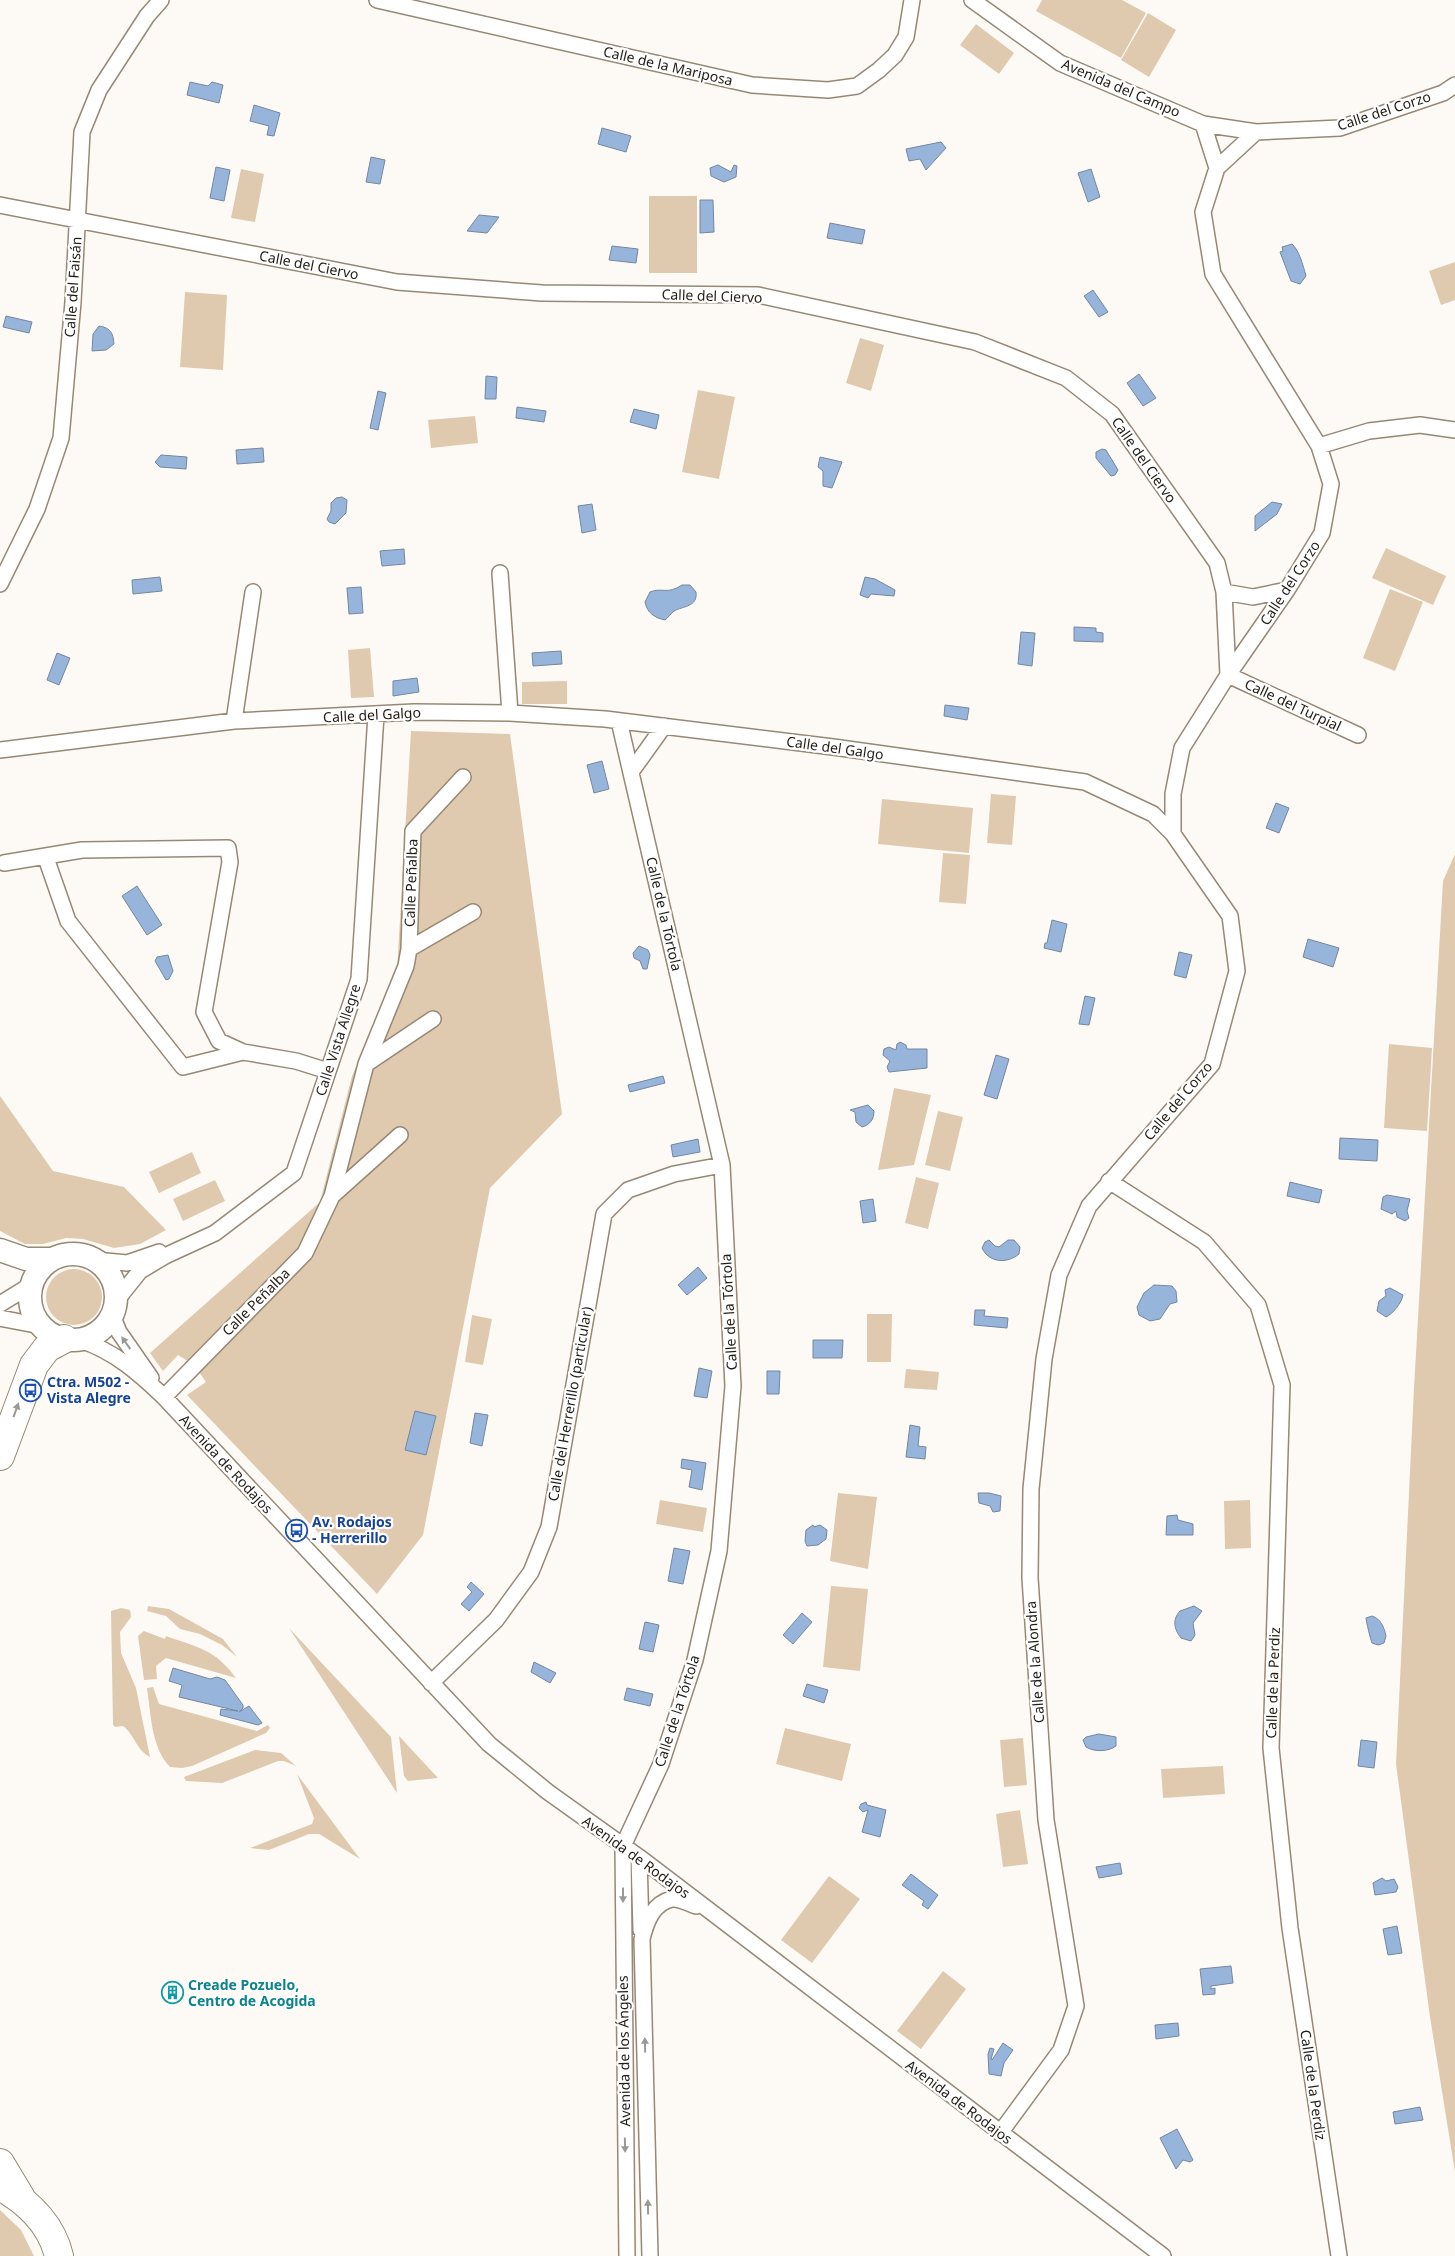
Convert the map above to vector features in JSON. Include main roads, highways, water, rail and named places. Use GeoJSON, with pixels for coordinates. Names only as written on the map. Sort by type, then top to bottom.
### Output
{"type":"FeatureCollection","features":[{"type":"Feature","properties":{"kind":"highway"},"geometry":{"type":"LineString","coordinates":[[0,1456],[34,1365],[62,1335]]}},
{"type":"Feature","properties":{"kind":"highway"},"geometry":{"type":"LineString","coordinates":[[0,2163],[10,2192],[34,2210],[48,2229],[59,2256]]}},
{"type":"Feature","properties":{"kind":"main road"},"geometry":{"type":"LineString","coordinates":[[0,1250],[26,1259],[52,1260],[73,1254],[95,1260],[103,1266],[113,1280],[114,1308],[97,1333],[62,1335],[32,1311],[30,1294],[32,1285],[38,1272],[52,1260]]}},
{"type":"Feature","properties":{"kind":"water"},"geometry":{"type":"Polygon","coordinates":[[[190,82],[208,86],[212,82],[223,85],[219,103],[187,95],[190,82]]]}},
{"type":"Feature","properties":{"kind":"water"},"geometry":{"type":"Polygon","coordinates":[[[254,105],[280,113],[274,136],[267,135],[269,126],[250,121],[254,105]]]}},
{"type":"Feature","properties":{"kind":"water"},"geometry":{"type":"Polygon","coordinates":[[[602,128],[631,136],[626,152],[598,144],[602,128]]]}},
{"type":"Feature","properties":{"kind":"water"},"geometry":{"type":"Polygon","coordinates":[[[941,142],[946,148],[926,170],[920,159],[909,161],[906,149],[941,142]]]}},
{"type":"Feature","properties":{"kind":"water"},"geometry":{"type":"Polygon","coordinates":[[[371,157],[385,160],[380,184],[366,182],[371,157]]]}},
{"type":"Feature","properties":{"kind":"water"},"geometry":{"type":"Polygon","coordinates":[[[718,165],[731,172],[734,165],[737,166],[736,177],[724,182],[711,176],[710,168],[718,165]]]}},
{"type":"Feature","properties":{"kind":"water"},"geometry":{"type":"Polygon","coordinates":[[[216,167],[230,170],[224,201],[210,198],[216,167]]]}},
{"type":"Feature","properties":{"kind":"water"},"geometry":{"type":"Polygon","coordinates":[[[1091,169],[1100,197],[1088,202],[1078,173],[1091,169]]]}},
{"type":"Feature","properties":{"kind":"water"},"geometry":{"type":"Polygon","coordinates":[[[700,200],[713,200],[714,232],[700,233],[700,200]]]}},
{"type":"Feature","properties":{"kind":"water"},"geometry":{"type":"Polygon","coordinates":[[[479,215],[499,217],[487,233],[467,231],[479,215]]]}},
{"type":"Feature","properties":{"kind":"water"},"geometry":{"type":"Polygon","coordinates":[[[830,223],[865,230],[862,244],[827,238],[830,223]]]}},
{"type":"Feature","properties":{"kind":"water"},"geometry":{"type":"Polygon","coordinates":[[[1292,244],[1299,254],[1306,276],[1300,284],[1291,281],[1280,252],[1283,251],[1282,247],[1292,244]]]}},
{"type":"Feature","properties":{"kind":"water"},"geometry":{"type":"Polygon","coordinates":[[[612,246],[638,249],[636,263],[609,260],[612,246]]]}},
{"type":"Feature","properties":{"kind":"water"},"geometry":{"type":"Polygon","coordinates":[[[1093,290],[1108,312],[1099,317],[1084,296],[1093,290]]]}},
{"type":"Feature","properties":{"kind":"water"},"geometry":{"type":"Polygon","coordinates":[[[6,316],[32,322],[29,333],[3,327],[6,316]]]}},
{"type":"Feature","properties":{"kind":"water"},"geometry":{"type":"Polygon","coordinates":[[[99,326],[111,332],[114,344],[106,350],[92,351],[93,334],[99,326]]]}},
{"type":"Feature","properties":{"kind":"water"},"geometry":{"type":"Polygon","coordinates":[[[1139,374],[1156,398],[1143,406],[1127,383],[1139,374]]]}},
{"type":"Feature","properties":{"kind":"water"},"geometry":{"type":"Polygon","coordinates":[[[486,376],[497,377],[496,399],[485,399],[486,376]]]}},
{"type":"Feature","properties":{"kind":"water"},"geometry":{"type":"Polygon","coordinates":[[[378,391],[386,393],[378,430],[370,428],[378,391]]]}},
{"type":"Feature","properties":{"kind":"water"},"geometry":{"type":"Polygon","coordinates":[[[517,407],[546,411],[544,422],[516,418],[517,407]]]}},
{"type":"Feature","properties":{"kind":"water"},"geometry":{"type":"Polygon","coordinates":[[[634,409],[659,415],[656,429],[630,422],[634,409]]]}},
{"type":"Feature","properties":{"kind":"water"},"geometry":{"type":"Polygon","coordinates":[[[263,448],[264,462],[237,464],[236,450],[263,448]]]}},
{"type":"Feature","properties":{"kind":"water"},"geometry":{"type":"Polygon","coordinates":[[[1102,449],[1106,450],[1118,470],[1115,475],[1111,476],[1096,458],[1096,452],[1102,449]]]}},
{"type":"Feature","properties":{"kind":"water"},"geometry":{"type":"Polygon","coordinates":[[[161,455],[187,457],[186,469],[160,467],[155,462],[161,455]]]}},
{"type":"Feature","properties":{"kind":"water"},"geometry":{"type":"Polygon","coordinates":[[[820,457],[842,462],[832,488],[823,486],[823,471],[818,467],[820,457]]]}},
{"type":"Feature","properties":{"kind":"water"},"geometry":{"type":"Polygon","coordinates":[[[342,497],[347,500],[346,513],[335,524],[329,522],[327,519],[331,511],[331,503],[336,498],[342,497]]]}},
{"type":"Feature","properties":{"kind":"water"},"geometry":{"type":"Polygon","coordinates":[[[1272,502],[1282,504],[1277,514],[1255,531],[1255,516],[1272,502]]]}},
{"type":"Feature","properties":{"kind":"water"},"geometry":{"type":"Polygon","coordinates":[[[592,504],[596,530],[582,533],[578,506],[592,504]]]}},
{"type":"Feature","properties":{"kind":"water"},"geometry":{"type":"Polygon","coordinates":[[[404,549],[405,564],[382,566],[380,551],[404,549]]]}},
{"type":"Feature","properties":{"kind":"water"},"geometry":{"type":"Polygon","coordinates":[[[160,577],[162,591],[133,594],[132,580],[160,577]]]}},
{"type":"Feature","properties":{"kind":"water"},"geometry":{"type":"Polygon","coordinates":[[[865,577],[875,579],[895,590],[894,596],[871,594],[868,598],[860,595],[865,577]]]}},
{"type":"Feature","properties":{"kind":"water"},"geometry":{"type":"Polygon","coordinates":[[[682,585],[690,585],[696,592],[695,601],[674,611],[665,620],[658,618],[650,612],[645,602],[650,592],[672,590],[682,585]]]}},
{"type":"Feature","properties":{"kind":"water"},"geometry":{"type":"Polygon","coordinates":[[[361,587],[363,613],[349,614],[347,588],[361,587]]]}},
{"type":"Feature","properties":{"kind":"water"},"geometry":{"type":"Polygon","coordinates":[[[1074,627],[1096,628],[1096,632],[1103,633],[1103,642],[1074,641],[1074,627]]]}},
{"type":"Feature","properties":{"kind":"water"},"geometry":{"type":"Polygon","coordinates":[[[1021,632],[1035,633],[1032,666],[1018,664],[1021,632]]]}},
{"type":"Feature","properties":{"kind":"water"},"geometry":{"type":"Polygon","coordinates":[[[561,651],[562,664],[533,666],[532,653],[561,651]]]}},
{"type":"Feature","properties":{"kind":"water"},"geometry":{"type":"Polygon","coordinates":[[[57,653],[70,658],[59,685],[47,680],[57,653]]]}},
{"type":"Feature","properties":{"kind":"water"},"geometry":{"type":"Polygon","coordinates":[[[417,678],[419,692],[393,696],[393,681],[417,678]]]}},
{"type":"Feature","properties":{"kind":"water"},"geometry":{"type":"Polygon","coordinates":[[[945,705],[969,708],[967,720],[944,716],[945,705]]]}},
{"type":"Feature","properties":{"kind":"water"},"geometry":{"type":"Polygon","coordinates":[[[602,761],[609,789],[594,793],[587,765],[602,761]]]}},
{"type":"Feature","properties":{"kind":"water"},"geometry":{"type":"Polygon","coordinates":[[[1276,803],[1289,808],[1279,833],[1266,828],[1276,803]]]}},
{"type":"Feature","properties":{"kind":"water"},"geometry":{"type":"Polygon","coordinates":[[[137,886],[162,925],[147,935],[122,896],[137,886]]]}},
{"type":"Feature","properties":{"kind":"water"},"geometry":{"type":"Polygon","coordinates":[[[1052,920],[1067,924],[1061,952],[1044,948],[1045,943],[1047,943],[1052,920]]]}},
{"type":"Feature","properties":{"kind":"water"},"geometry":{"type":"Polygon","coordinates":[[[1308,939],[1339,948],[1333,967],[1303,957],[1308,939]]]}},
{"type":"Feature","properties":{"kind":"water"},"geometry":{"type":"Polygon","coordinates":[[[639,946],[648,950],[650,955],[647,969],[643,969],[640,961],[634,958],[633,953],[639,946]]]}},
{"type":"Feature","properties":{"kind":"water"},"geometry":{"type":"Polygon","coordinates":[[[1179,952],[1192,955],[1186,978],[1174,975],[1179,952]]]}},
{"type":"Feature","properties":{"kind":"water"},"geometry":{"type":"Polygon","coordinates":[[[168,955],[173,971],[169,979],[166,980],[155,961],[157,957],[168,955]]]}},
{"type":"Feature","properties":{"kind":"water"},"geometry":{"type":"Polygon","coordinates":[[[1085,996],[1095,998],[1089,1025],[1079,1024],[1085,996]]]}},
{"type":"Feature","properties":{"kind":"water"},"geometry":{"type":"Polygon","coordinates":[[[900,1042],[906,1045],[907,1049],[927,1049],[927,1068],[889,1072],[887,1067],[890,1061],[883,1055],[884,1049],[889,1047],[896,1050],[897,1044],[900,1042]]]}},
{"type":"Feature","properties":{"kind":"water"},"geometry":{"type":"Polygon","coordinates":[[[996,1055],[1009,1059],[997,1099],[984,1095],[996,1055]]]}},
{"type":"Feature","properties":{"kind":"water"},"geometry":{"type":"Polygon","coordinates":[[[663,1076],[665,1083],[630,1092],[628,1085],[663,1076]]]}},
{"type":"Feature","properties":{"kind":"water"},"geometry":{"type":"Polygon","coordinates":[[[868,1105],[874,1111],[873,1117],[869,1123],[862,1127],[856,1122],[855,1112],[850,1110],[868,1105]]]}},
{"type":"Feature","properties":{"kind":"water"},"geometry":{"type":"Polygon","coordinates":[[[1340,1138],[1378,1140],[1377,1161],[1339,1159],[1340,1138]]]}},
{"type":"Feature","properties":{"kind":"water"},"geometry":{"type":"Polygon","coordinates":[[[698,1139],[700,1152],[673,1157],[671,1145],[698,1139]]]}},
{"type":"Feature","properties":{"kind":"water"},"geometry":{"type":"Polygon","coordinates":[[[1290,1182],[1322,1190],[1319,1203],[1287,1196],[1290,1182]]]}},
{"type":"Feature","properties":{"kind":"water"},"geometry":{"type":"Polygon","coordinates":[[[1387,1195],[1410,1199],[1407,1211],[1409,1218],[1405,1221],[1397,1217],[1396,1211],[1392,1214],[1381,1209],[1383,1197],[1387,1195]]]}},
{"type":"Feature","properties":{"kind":"water"},"geometry":{"type":"Polygon","coordinates":[[[873,1199],[876,1221],[863,1223],[860,1201],[873,1199]]]}},
{"type":"Feature","properties":{"kind":"water"},"geometry":{"type":"Polygon","coordinates":[[[989,1240],[999,1247],[1008,1240],[1014,1240],[1020,1247],[1019,1254],[1004,1260],[989,1257],[982,1248],[985,1242],[989,1240]]]}},
{"type":"Feature","properties":{"kind":"water"},"geometry":{"type":"Polygon","coordinates":[[[698,1267],[707,1278],[687,1295],[678,1285],[698,1267]]]}},
{"type":"Feature","properties":{"kind":"water"},"geometry":{"type":"Polygon","coordinates":[[[1154,1285],[1172,1286],[1176,1291],[1177,1302],[1170,1304],[1160,1319],[1150,1321],[1139,1315],[1137,1307],[1144,1293],[1154,1285]]]}},
{"type":"Feature","properties":{"kind":"water"},"geometry":{"type":"Polygon","coordinates":[[[1390,1288],[1403,1295],[1397,1308],[1386,1317],[1377,1311],[1379,1301],[1386,1296],[1385,1290],[1390,1288]]]}},
{"type":"Feature","properties":{"kind":"water"},"geometry":{"type":"Polygon","coordinates":[[[975,1310],[985,1310],[984,1316],[1008,1318],[1007,1328],[974,1325],[975,1310]]]}},
{"type":"Feature","properties":{"kind":"water"},"geometry":{"type":"Polygon","coordinates":[[[813,1340],[843,1340],[842,1358],[813,1358],[813,1340]]]}},
{"type":"Feature","properties":{"kind":"water"},"geometry":{"type":"Polygon","coordinates":[[[699,1368],[712,1371],[707,1398],[694,1396],[699,1368]]]}},
{"type":"Feature","properties":{"kind":"water"},"geometry":{"type":"Polygon","coordinates":[[[767,1371],[780,1371],[779,1394],[767,1394],[767,1371]]]}},
{"type":"Feature","properties":{"kind":"water"},"geometry":{"type":"Polygon","coordinates":[[[415,1411],[436,1416],[426,1455],[405,1450],[415,1411]]]}},
{"type":"Feature","properties":{"kind":"water"},"geometry":{"type":"Polygon","coordinates":[[[475,1413],[488,1415],[482,1446],[470,1443],[475,1413]]]}},
{"type":"Feature","properties":{"kind":"water"},"geometry":{"type":"Polygon","coordinates":[[[910,1425],[920,1427],[918,1446],[926,1447],[925,1459],[906,1457],[910,1425]]]}},
{"type":"Feature","properties":{"kind":"water"},"geometry":{"type":"Polygon","coordinates":[[[682,1459],[706,1463],[702,1490],[689,1487],[692,1470],[681,1468],[682,1459]]]}},
{"type":"Feature","properties":{"kind":"water"},"geometry":{"type":"Polygon","coordinates":[[[978,1493],[1001,1496],[1000,1511],[993,1512],[990,1506],[979,1503],[978,1493]]]}},
{"type":"Feature","properties":{"kind":"water"},"geometry":{"type":"Polygon","coordinates":[[[1177,1515],[1178,1520],[1193,1524],[1193,1535],[1166,1535],[1167,1516],[1177,1515]]]}},
{"type":"Feature","properties":{"kind":"water"},"geometry":{"type":"Polygon","coordinates":[[[813,1525],[814,1527],[820,1525],[827,1530],[826,1539],[818,1545],[807,1546],[805,1541],[806,1530],[813,1525]]]}},
{"type":"Feature","properties":{"kind":"water"},"geometry":{"type":"Polygon","coordinates":[[[674,1548],[690,1551],[683,1584],[668,1581],[674,1548]]]}},
{"type":"Feature","properties":{"kind":"water"},"geometry":{"type":"Polygon","coordinates":[[[471,1582],[484,1594],[469,1611],[461,1604],[472,1592],[467,1587],[471,1582]]]}},
{"type":"Feature","properties":{"kind":"water"},"geometry":{"type":"Polygon","coordinates":[[[1194,1606],[1202,1611],[1193,1623],[1195,1635],[1191,1641],[1181,1638],[1175,1628],[1175,1621],[1180,1611],[1194,1606]]]}},
{"type":"Feature","properties":{"kind":"water"},"geometry":{"type":"Polygon","coordinates":[[[802,1613],[812,1622],[793,1644],[783,1635],[802,1613]]]}},
{"type":"Feature","properties":{"kind":"water"},"geometry":{"type":"Polygon","coordinates":[[[1372,1616],[1382,1624],[1386,1636],[1384,1643],[1378,1645],[1372,1643],[1367,1623],[1366,1618],[1372,1616]]]}},
{"type":"Feature","properties":{"kind":"water"},"geometry":{"type":"Polygon","coordinates":[[[645,1622],[659,1625],[653,1652],[639,1649],[645,1622]]]}},
{"type":"Feature","properties":{"kind":"water"},"geometry":{"type":"Polygon","coordinates":[[[534,1662],[556,1673],[550,1683],[531,1672],[534,1662]]]}},
{"type":"Feature","properties":{"kind":"water"},"geometry":{"type":"Polygon","coordinates":[[[173,1668],[210,1679],[217,1677],[225,1680],[243,1705],[239,1712],[249,1706],[262,1723],[258,1725],[220,1715],[221,1709],[238,1711],[179,1697],[182,1685],[169,1681],[173,1668]]]}},
{"type":"Feature","properties":{"kind":"water"},"geometry":{"type":"Polygon","coordinates":[[[807,1684],[828,1690],[824,1703],[803,1696],[807,1684]]]}},
{"type":"Feature","properties":{"kind":"water"},"geometry":{"type":"Polygon","coordinates":[[[627,1688],[653,1694],[650,1706],[624,1700],[627,1688]]]}},
{"type":"Feature","properties":{"kind":"water"},"geometry":{"type":"Polygon","coordinates":[[[1099,1734],[1116,1737],[1116,1746],[1101,1751],[1086,1747],[1083,1740],[1086,1737],[1099,1734]]]}},
{"type":"Feature","properties":{"kind":"water"},"geometry":{"type":"Polygon","coordinates":[[[1361,1740],[1377,1742],[1374,1768],[1358,1766],[1361,1740]]]}},
{"type":"Feature","properties":{"kind":"water"},"geometry":{"type":"Polygon","coordinates":[[[866,1802],[867,1805],[886,1810],[880,1837],[862,1832],[868,1810],[863,1812],[859,1808],[861,1804],[866,1802]]]}},
{"type":"Feature","properties":{"kind":"water"},"geometry":{"type":"Polygon","coordinates":[[[1120,1863],[1122,1874],[1099,1878],[1096,1867],[1120,1863]]]}},
{"type":"Feature","properties":{"kind":"water"},"geometry":{"type":"Polygon","coordinates":[[[911,1874],[938,1895],[928,1909],[922,1905],[924,1901],[902,1885],[911,1874]]]}},
{"type":"Feature","properties":{"kind":"water"},"geometry":{"type":"Polygon","coordinates":[[[1382,1878],[1386,1881],[1394,1879],[1398,1887],[1396,1892],[1375,1895],[1373,1883],[1382,1878]]]}},
{"type":"Feature","properties":{"kind":"water"},"geometry":{"type":"Polygon","coordinates":[[[1397,1926],[1402,1953],[1388,1955],[1383,1929],[1397,1926]]]}},
{"type":"Feature","properties":{"kind":"water"},"geometry":{"type":"Polygon","coordinates":[[[1231,1966],[1233,1983],[1211,1986],[1211,1989],[1215,1988],[1215,1994],[1203,1995],[1200,1969],[1231,1966]]]}},
{"type":"Feature","properties":{"kind":"water"},"geometry":{"type":"Polygon","coordinates":[[[1178,2023],[1179,2036],[1156,2039],[1155,2025],[1178,2023]]]}},
{"type":"Feature","properties":{"kind":"water"},"geometry":{"type":"Polygon","coordinates":[[[1003,2043],[1013,2050],[1004,2063],[1001,2076],[989,2074],[988,2054],[990,2048],[994,2049],[992,2060],[1003,2043]]]}},
{"type":"Feature","properties":{"kind":"water"},"geometry":{"type":"Polygon","coordinates":[[[1420,2107],[1423,2120],[1395,2124],[1393,2112],[1420,2107]]]}},
{"type":"Feature","properties":{"kind":"water"},"geometry":{"type":"Polygon","coordinates":[[[1177,2129],[1193,2160],[1190,2162],[1183,2160],[1176,2169],[1160,2138],[1177,2129]]]}},
{"type":"Feature","properties":{"kind":"place","name":"Ctra. M502 - Vista Alegre"},"geometry":{"type":"Point","coordinates":[31,1390]}},
{"type":"Feature","properties":{"kind":"place","name":"Av. Rodajos - Herrerillo"},"geometry":{"type":"Point","coordinates":[296,1530]}},
{"type":"Feature","properties":{"kind":"place","name":"Creade Pozuelo, Centro de Acogida"},"geometry":{"type":"Point","coordinates":[172,1993]}}]}
